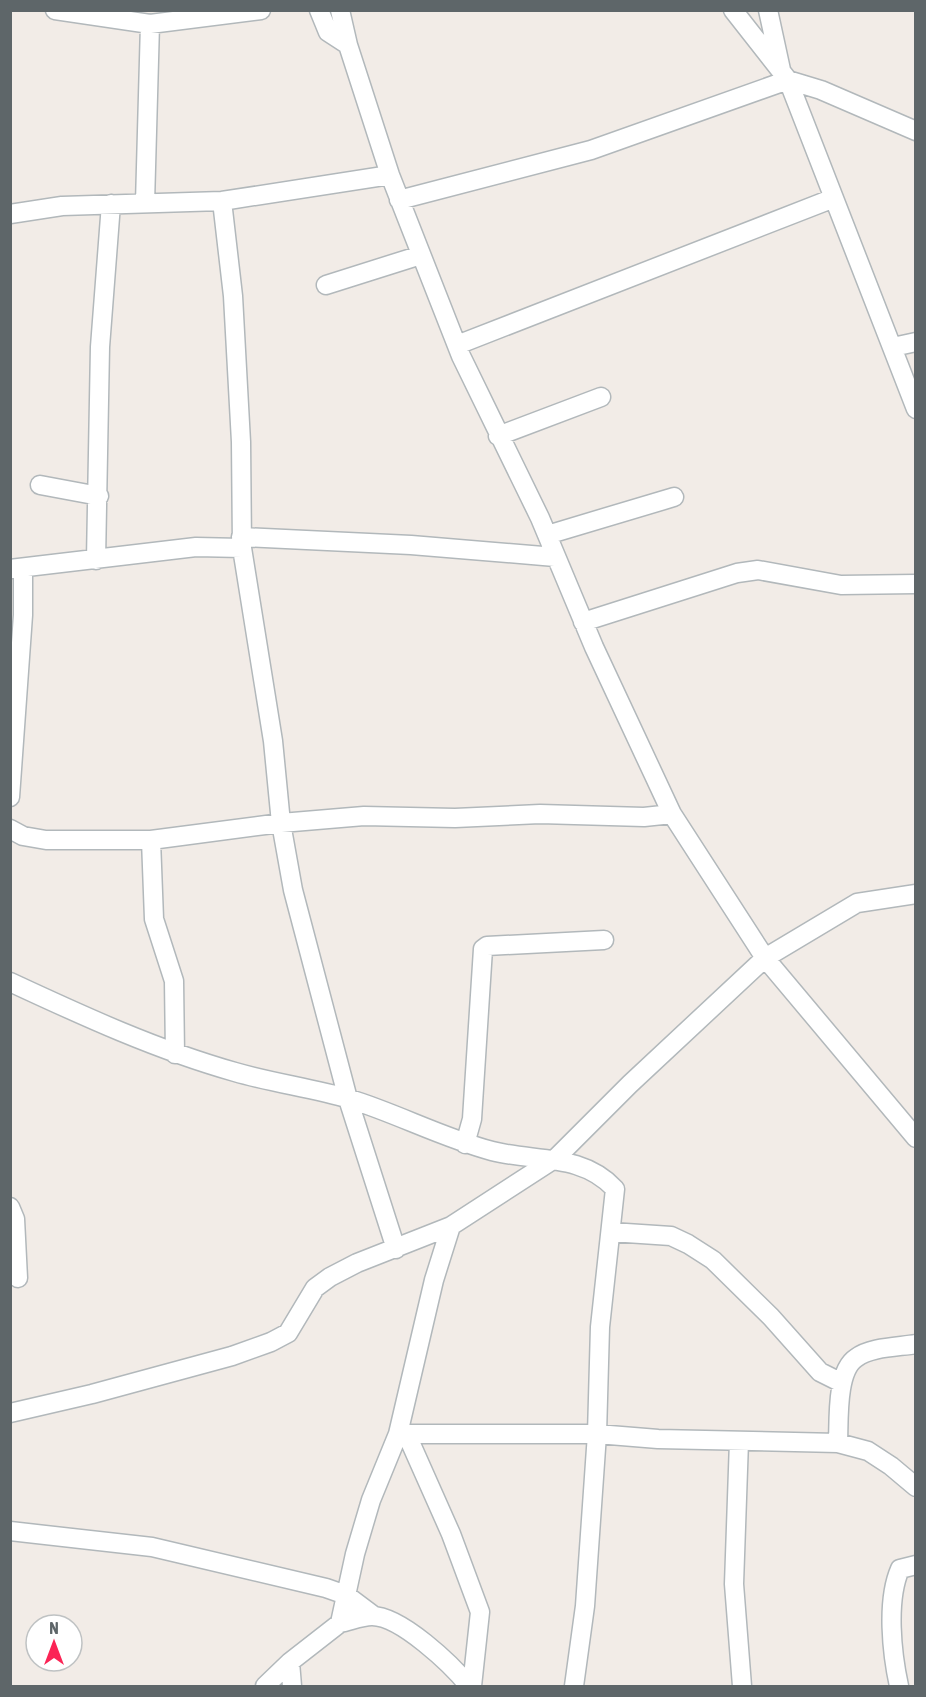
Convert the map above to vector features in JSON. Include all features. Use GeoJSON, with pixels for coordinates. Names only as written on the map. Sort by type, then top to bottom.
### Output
{"type":"FeatureCollection","features":[{"type":"Feature","properties":{"kind":"street"},"geometry":{"type":"LineString","coordinates":[[55,10],[150,24],[261,10]]}},
{"type":"Feature","properties":{"kind":"street"},"geometry":{"type":"LineString","coordinates":[[318,10],[328,32],[348,45]]}},
{"type":"Feature","properties":{"kind":"street"},"geometry":{"type":"LineString","coordinates":[[340,10],[348,45],[390,175],[457,345],[498,436],[547,535],[583,622],[672,814],[765,958],[915,1138]]}},
{"type":"Feature","properties":{"kind":"street"},"geometry":{"type":"LineString","coordinates":[[912,123],[785,76],[737,16],[766,10],[785,76],[914,398]]}},
{"type":"Feature","properties":{"kind":"street"},"geometry":{"type":"LineString","coordinates":[[145,203],[150,24]]}},
{"type":"Feature","properties":{"kind":"street"},"geometry":{"type":"LineString","coordinates":[[399,200],[591,150],[785,76]]}},
{"type":"Feature","properties":{"kind":"street"},"geometry":{"type":"LineString","coordinates":[[10,214],[62,206],[222,201],[390,175]]}},
{"type":"Feature","properties":{"kind":"street"},"geometry":{"type":"LineString","coordinates":[[457,345],[834,198]]}},
{"type":"Feature","properties":{"kind":"street"},"geometry":{"type":"LineString","coordinates":[[222,201],[233,296],[241,442],[242,542],[273,741],[281,823],[293,890],[348,1099],[396,1249]]}},
{"type":"Feature","properties":{"kind":"street"},"geometry":{"type":"LineString","coordinates":[[96,560],[100,347],[111,204]]}},
{"type":"Feature","properties":{"kind":"street"},"geometry":{"type":"LineString","coordinates":[[326,285],[420,255]]}},
{"type":"Feature","properties":{"kind":"street"},"geometry":{"type":"LineString","coordinates":[[893,347],[915,342]]}},
{"type":"Feature","properties":{"kind":"street"},"geometry":{"type":"LineString","coordinates":[[498,436],[601,397]]}},
{"type":"Feature","properties":{"kind":"street"},"geometry":{"type":"LineString","coordinates":[[40,485],[99,496]]}},
{"type":"Feature","properties":{"kind":"street"},"geometry":{"type":"LineString","coordinates":[[547,535],[674,497]]}},
{"type":"Feature","properties":{"kind":"street"},"geometry":{"type":"LineString","coordinates":[[10,797],[24,615],[17,568],[242,542],[411,545],[555,557]]}},
{"type":"Feature","properties":{"kind":"street"},"geometry":{"type":"LineString","coordinates":[[583,622],[737,573],[758,570],[841,585],[915,584]]}},
{"type":"Feature","properties":{"kind":"street"},"geometry":{"type":"LineString","coordinates":[[10,829],[24,836],[46,840],[151,840],[281,823],[364,816],[455,818],[540,814],[644,817],[672,814]]}},
{"type":"Feature","properties":{"kind":"street"},"geometry":{"type":"LineString","coordinates":[[151,840],[154,919],[174,981],[176,1054]]}},
{"type":"Feature","properties":{"kind":"street"},"geometry":{"type":"LineString","coordinates":[[10,1413],[118,1388],[232,1356],[271,1342],[288,1333],[315,1288],[330,1277],[357,1263],[451,1226],[556,1158],[630,1084],[765,958],[857,903],[915,894]]}},
{"type":"Feature","properties":{"kind":"street"},"geometry":{"type":"LineString","coordinates":[[465,1144],[472,1119],[483,949],[487,946],[604,940]]}},
{"type":"Feature","properties":{"kind":"street"},"geometry":{"type":"LineString","coordinates":[[10,982],[176,1054],[236,1073],[348,1099],[465,1144],[499,1153],[556,1158],[591,1170],[606,1179],[615,1189],[600,1327],[597,1434],[585,1606],[574,1686]]}},
{"type":"Feature","properties":{"kind":"street"},"geometry":{"type":"LineString","coordinates":[[10,1208],[15,1219],[18,1278]]}},
{"type":"Feature","properties":{"kind":"street"},"geometry":{"type":"LineString","coordinates":[[340,1623],[371,1500],[403,1435],[434,1280],[451,1226]]}},
{"type":"Feature","properties":{"kind":"street"},"geometry":{"type":"LineString","coordinates":[[610,1232],[671,1236],[713,1260],[771,1317],[820,1372],[842,1383]]}},
{"type":"Feature","properties":{"kind":"street"},"geometry":{"type":"LineString","coordinates":[[838,1443],[842,1383],[849,1364],[857,1357],[915,1344]]}},
{"type":"Feature","properties":{"kind":"street"},"geometry":{"type":"LineString","coordinates":[[403,1435],[597,1434],[838,1443],[868,1451],[891,1466],[915,1488]]}},
{"type":"Feature","properties":{"kind":"street"},"geometry":{"type":"LineString","coordinates":[[403,1435],[451,1534],[480,1612],[471,1686]]}},
{"type":"Feature","properties":{"kind":"street"},"geometry":{"type":"LineString","coordinates":[[739,1441],[734,1584],[742,1686]]}},
{"type":"Feature","properties":{"kind":"street"},"geometry":{"type":"LineString","coordinates":[[10,1531],[152,1547],[346,1595],[374,1616],[406,1629],[450,1664],[471,1686]]}},
{"type":"Feature","properties":{"kind":"street"},"geometry":{"type":"LineString","coordinates":[[899,1686],[893,1654],[894,1594],[900,1569],[915,1565]]}},
{"type":"Feature","properties":{"kind":"street"},"geometry":{"type":"LineString","coordinates":[[265,1686],[290,1662],[340,1623],[374,1616]]}},
{"type":"Feature","properties":{"kind":"street"},"geometry":{"type":"LineString","coordinates":[[290,1662],[292,1686]]}}]}
